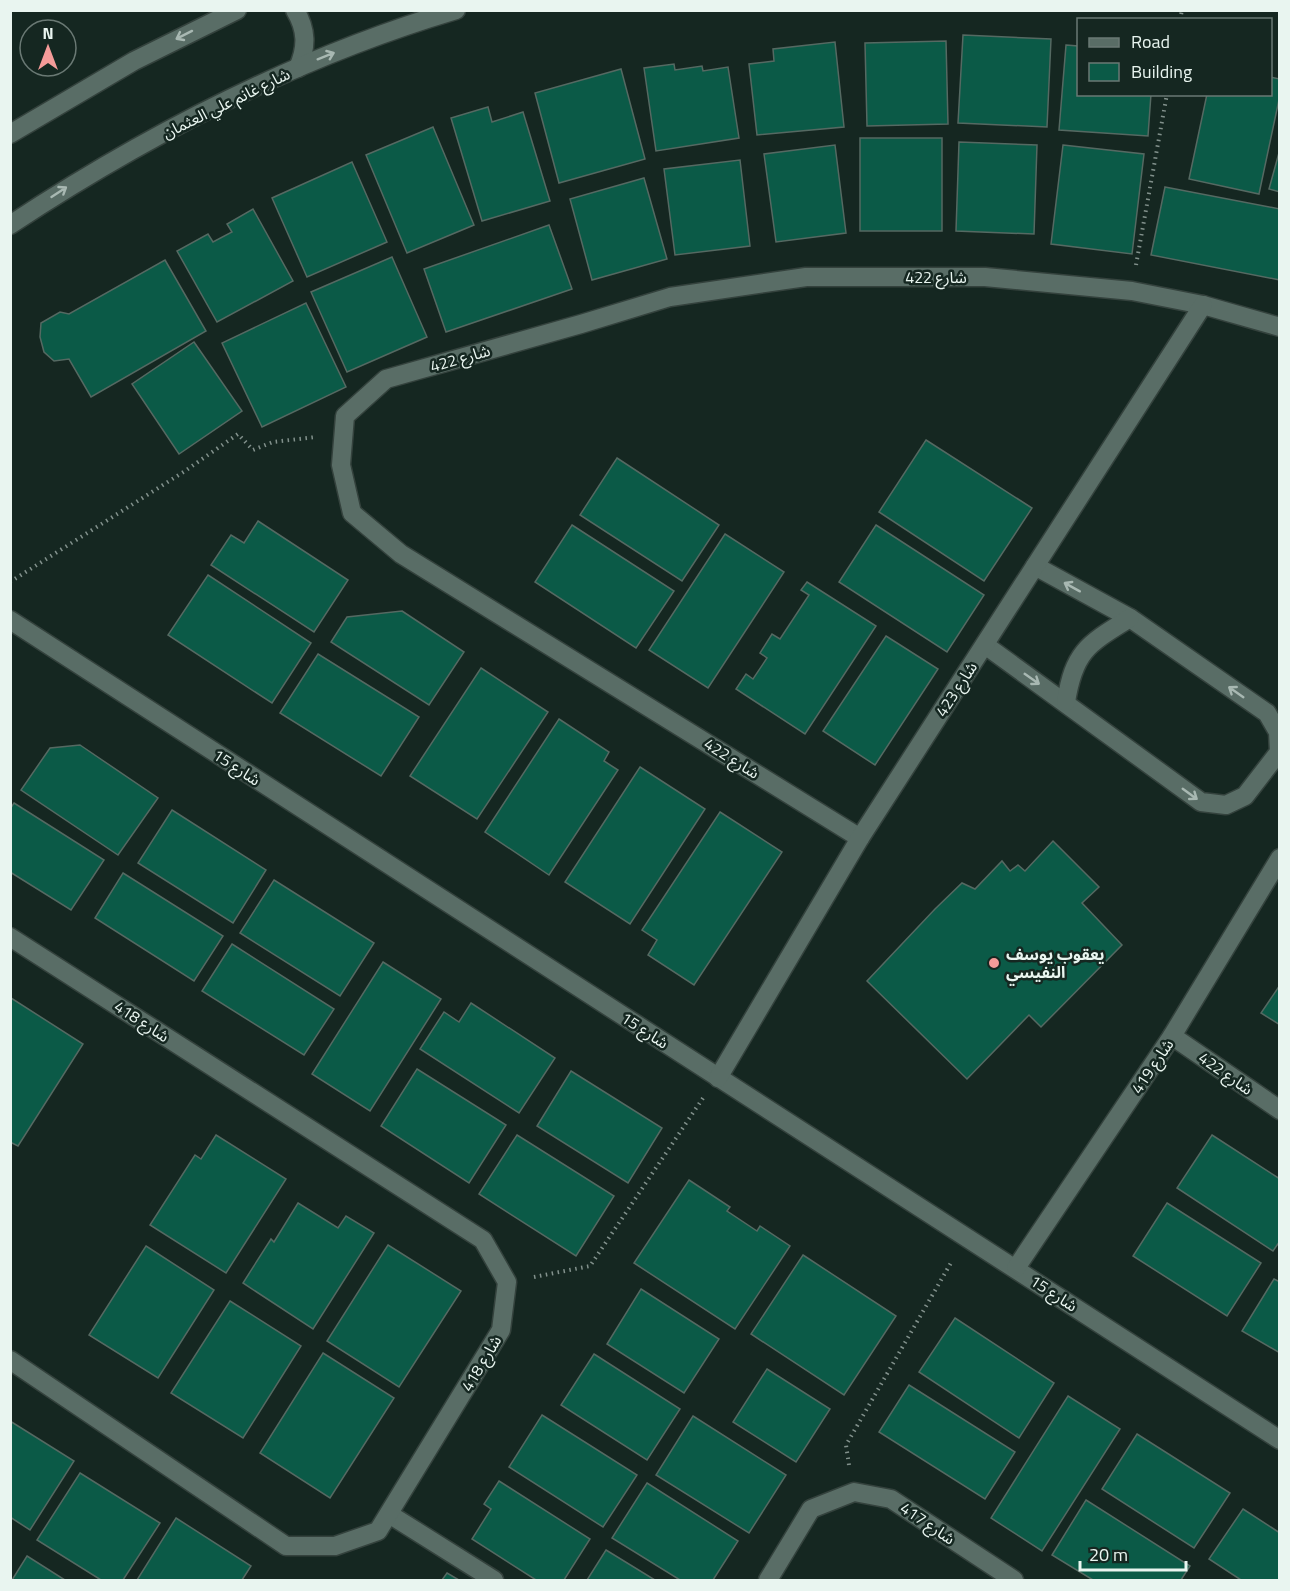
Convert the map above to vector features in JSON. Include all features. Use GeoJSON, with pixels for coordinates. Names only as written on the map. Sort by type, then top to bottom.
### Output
{"type":"FeatureCollection","features":[{"type":"Feature","properties":{"kind":"street"},"geometry":{"type":"LineString","coordinates":[[10,134],[134,61],[237,10]]}},
{"type":"Feature","properties":{"kind":"street"},"geometry":{"type":"LineString","coordinates":[[295,10],[304,31],[306,44],[298,68]]}},
{"type":"Feature","properties":{"kind":"street","name":"شارع غانم علي العثمان"},"geometry":{"type":"LineString","coordinates":[[10,225],[66,188],[149,140],[298,68],[363,41],[456,10]]}},
{"type":"Feature","properties":{"kind":"street","name":"شارع 422"},"geometry":{"type":"LineString","coordinates":[[860,838],[401,554],[352,513],[341,465],[345,416],[386,379],[670,297],[806,277],[985,277],[1132,291],[1203,305],[1280,327]]}},
{"type":"Feature","properties":{"kind":"street","name":"شارع 423"},"geometry":{"type":"LineString","coordinates":[[718,1078],[860,838],[1203,305]]}},
{"type":"Feature","properties":{"kind":"street"},"geometry":{"type":"LineString","coordinates":[[985,645],[1201,802],[1226,805],[1245,796],[1279,752],[1278,732],[1267,713],[1130,618],[1035,567]]}},
{"type":"Feature","properties":{"kind":"street"},"geometry":{"type":"LineString","coordinates":[[1066,702],[1076,661],[1095,639],[1130,618]]}},
{"type":"Feature","properties":{"kind":"street","name":"شارع 15"},"geometry":{"type":"LineString","coordinates":[[10,620],[1280,1440]]}},
{"type":"Feature","properties":{"kind":"street","name":"شارع 419"},"geometry":{"type":"LineString","coordinates":[[1016,1268],[1172,1036],[1280,858]]}},
{"type":"Feature","properties":{"kind":"street","name":"شارع 418"},"geometry":{"type":"LineString","coordinates":[[10,937],[483,1240],[507,1282],[501,1330],[378,1531],[335,1546],[286,1546],[10,1360]]}},
{"type":"Feature","properties":{"kind":"street","name":"شارع 422"},"geometry":{"type":"LineString","coordinates":[[1172,1036],[1280,1110]]}},
{"type":"Feature","properties":{"kind":"street"},"geometry":{"type":"LineString","coordinates":[[768,1581],[811,1509],[854,1492]]}},
{"type":"Feature","properties":{"kind":"street","name":"شارع 417"},"geometry":{"type":"LineString","coordinates":[[854,1492],[891,1499],[1014,1581]]}},
{"type":"Feature","properties":{"kind":"street"},"geometry":{"type":"LineString","coordinates":[[389,1514],[494,1581]]}},
{"type":"Feature","properties":{"kind":"path"},"geometry":{"type":"LineString","coordinates":[[1132,291],[1167,96]]}},
{"type":"Feature","properties":{"kind":"path"},"geometry":{"type":"LineString","coordinates":[[10,582],[185,471],[238,434],[254,450],[273,442],[343,434]]}},
{"type":"Feature","properties":{"kind":"path"},"geometry":{"type":"LineString","coordinates":[[507,1282],[590,1266],[718,1078]]}},
{"type":"Feature","properties":{"kind":"path"},"geometry":{"type":"LineString","coordinates":[[854,1492],[846,1445],[967,1236]]}},
{"type":"Feature","properties":{"kind":"building"},"geometry":{"type":"Polygon","coordinates":[[[963,35],[1051,39],[1047,127],[958,123],[963,35]]]}},
{"type":"Feature","properties":{"kind":"building"},"geometry":{"type":"Polygon","coordinates":[[[946,41],[948,124],[867,126],[865,43],[946,41]]]}},
{"type":"Feature","properties":{"kind":"building"},"geometry":{"type":"Polygon","coordinates":[[[835,42],[844,127],[757,135],[749,64],[774,61],[773,49],[835,42]]]}},
{"type":"Feature","properties":{"kind":"building"},"geometry":{"type":"Polygon","coordinates":[[[1066,45],[1077,46],[1077,96],[1151,96],[1148,136],[1059,130],[1066,45]]]}},
{"type":"Feature","properties":{"kind":"building"},"geometry":{"type":"Polygon","coordinates":[[[674,64],[675,70],[702,66],[703,71],[728,67],[739,138],[656,151],[644,68],[674,64]]]}},
{"type":"Feature","properties":{"kind":"building"},"geometry":{"type":"Polygon","coordinates":[[[621,69],[645,159],[559,183],[535,93],[621,69]]]}},
{"type":"Feature","properties":{"kind":"building"},"geometry":{"type":"Polygon","coordinates":[[[1272,77],[1280,79],[1280,95],[1259,194],[1189,179],[1207,96],[1272,96],[1272,77]]]}},
{"type":"Feature","properties":{"kind":"building"},"geometry":{"type":"Polygon","coordinates":[[[488,107],[492,122],[523,112],[550,201],[482,221],[451,118],[488,107]]]}},
{"type":"Feature","properties":{"kind":"building"},"geometry":{"type":"Polygon","coordinates":[[[433,127],[474,225],[407,253],[366,155],[433,127]]]}},
{"type":"Feature","properties":{"kind":"building"},"geometry":{"type":"Polygon","coordinates":[[[860,138],[942,138],[942,231],[860,231],[860,138]]]}},
{"type":"Feature","properties":{"kind":"building"},"geometry":{"type":"Polygon","coordinates":[[[959,142],[1037,145],[1034,234],[956,231],[959,142]]]}},
{"type":"Feature","properties":{"kind":"building"},"geometry":{"type":"Polygon","coordinates":[[[835,145],[846,233],[776,242],[764,154],[835,145]]]}},
{"type":"Feature","properties":{"kind":"building"},"geometry":{"type":"Polygon","coordinates":[[[1063,145],[1144,154],[1132,254],[1051,244],[1063,145]]]}},
{"type":"Feature","properties":{"kind":"building"},"geometry":{"type":"Polygon","coordinates":[[[1280,149],[1280,192],[1269,189],[1280,149]]]}},
{"type":"Feature","properties":{"kind":"building"},"geometry":{"type":"Polygon","coordinates":[[[740,160],[750,246],[675,255],[664,169],[740,160]]]}},
{"type":"Feature","properties":{"kind":"building"},"geometry":{"type":"Polygon","coordinates":[[[352,162],[387,242],[307,277],[272,198],[352,162]]]}},
{"type":"Feature","properties":{"kind":"building"},"geometry":{"type":"Polygon","coordinates":[[[644,178],[667,259],[592,280],[570,199],[644,178]]]}},
{"type":"Feature","properties":{"kind":"building"},"geometry":{"type":"Polygon","coordinates":[[[1165,187],[1280,209],[1280,280],[1151,255],[1165,187]]]}},
{"type":"Feature","properties":{"kind":"building"},"geometry":{"type":"Polygon","coordinates":[[[253,209],[293,281],[217,322],[177,251],[208,234],[213,242],[232,232],[227,224],[253,209]]]}},
{"type":"Feature","properties":{"kind":"building"},"geometry":{"type":"Polygon","coordinates":[[[549,225],[572,289],[446,332],[424,269],[549,225]]]}},
{"type":"Feature","properties":{"kind":"building"},"geometry":{"type":"Polygon","coordinates":[[[392,257],[427,337],[347,372],[311,292],[392,257]]]}},
{"type":"Feature","properties":{"kind":"building"},"geometry":{"type":"Polygon","coordinates":[[[165,260],[206,331],[91,397],[69,359],[54,361],[44,352],[40,337],[41,323],[60,312],[69,314],[165,260]]]}},
{"type":"Feature","properties":{"kind":"building"},"geometry":{"type":"Polygon","coordinates":[[[306,303],[346,387],[262,427],[222,343],[306,303]]]}},
{"type":"Feature","properties":{"kind":"building"},"geometry":{"type":"Polygon","coordinates":[[[194,342],[242,411],[179,454],[132,384],[194,342]]]}},
{"type":"Feature","properties":{"kind":"building"},"geometry":{"type":"Polygon","coordinates":[[[926,440],[1032,508],[984,581],[879,512],[926,440]]]}},
{"type":"Feature","properties":{"kind":"building"},"geometry":{"type":"Polygon","coordinates":[[[617,458],[719,525],[682,581],[580,515],[617,458]]]}},
{"type":"Feature","properties":{"kind":"building"},"geometry":{"type":"Polygon","coordinates":[[[258,521],[348,580],[314,632],[211,565],[231,535],[244,543],[258,521]]]}},
{"type":"Feature","properties":{"kind":"building"},"geometry":{"type":"Polygon","coordinates":[[[572,525],[674,591],[636,648],[535,582],[572,525]]]}},
{"type":"Feature","properties":{"kind":"building"},"geometry":{"type":"Polygon","coordinates":[[[876,525],[984,595],[947,652],[839,582],[876,525]]]}},
{"type":"Feature","properties":{"kind":"building"},"geometry":{"type":"Polygon","coordinates":[[[725,534],[784,572],[708,688],[649,650],[725,534]]]}},
{"type":"Feature","properties":{"kind":"building"},"geometry":{"type":"Polygon","coordinates":[[[208,575],[311,643],[272,703],[168,635],[208,575]]]}},
{"type":"Feature","properties":{"kind":"building"},"geometry":{"type":"Polygon","coordinates":[[[807,582],[876,626],[805,734],[736,689],[746,674],[753,679],[767,658],[760,653],[772,634],[780,639],[809,595],[801,590],[807,582]]]}},
{"type":"Feature","properties":{"kind":"building"},"geometry":{"type":"Polygon","coordinates":[[[402,611],[464,652],[429,705],[331,642],[347,617],[402,611]]]}},
{"type":"Feature","properties":{"kind":"building"},"geometry":{"type":"Polygon","coordinates":[[[886,636],[938,669],[875,765],[823,731],[886,636]]]}},
{"type":"Feature","properties":{"kind":"building"},"geometry":{"type":"Polygon","coordinates":[[[318,654],[419,717],[381,776],[280,713],[318,654]]]}},
{"type":"Feature","properties":{"kind":"building"},"geometry":{"type":"Polygon","coordinates":[[[481,668],[548,712],[477,819],[410,776],[481,668]]]}},
{"type":"Feature","properties":{"kind":"building"},"geometry":{"type":"Polygon","coordinates":[[[559,719],[609,752],[604,761],[618,770],[549,875],[485,832],[559,719]]]}},
{"type":"Feature","properties":{"kind":"building"},"geometry":{"type":"Polygon","coordinates":[[[80,745],[158,798],[118,855],[21,790],[50,748],[80,745]]]}},
{"type":"Feature","properties":{"kind":"building"},"geometry":{"type":"Polygon","coordinates":[[[640,767],[705,809],[630,924],[565,882],[640,767]]]}},
{"type":"Feature","properties":{"kind":"building"},"geometry":{"type":"Polygon","coordinates":[[[14,803],[104,860],[71,910],[10,872],[10,809],[14,803]]]}},
{"type":"Feature","properties":{"kind":"building"},"geometry":{"type":"Polygon","coordinates":[[[172,810],[266,870],[233,923],[138,863],[172,810]]]}},
{"type":"Feature","properties":{"kind":"building"},"geometry":{"type":"Polygon","coordinates":[[[720,812],[782,852],[694,985],[648,955],[657,940],[642,930],[720,812]]]}},
{"type":"Feature","properties":{"kind":"building","name":"يعقوب يوسف النفيسي"},"geometry":{"type":"Polygon","coordinates":[[[1053,841],[1099,887],[1082,903],[1122,945],[1041,1027],[1029,1015],[967,1079],[867,981],[962,883],[975,889],[1002,861],[1010,871],[1018,865],[1025,871],[1053,841]]]}},
{"type":"Feature","properties":{"kind":"building"},"geometry":{"type":"Polygon","coordinates":[[[123,873],[223,936],[194,981],[95,918],[123,873]]]}},
{"type":"Feature","properties":{"kind":"building"},"geometry":{"type":"Polygon","coordinates":[[[274,880],[374,943],[340,996],[240,933],[274,880]]]}},
{"type":"Feature","properties":{"kind":"building"},"geometry":{"type":"Polygon","coordinates":[[[232,944],[334,1009],[304,1055],[202,991],[232,944]]]}},
{"type":"Feature","properties":{"kind":"building"},"geometry":{"type":"Polygon","coordinates":[[[383,962],[441,999],[370,1111],[312,1074],[383,962]]]}},
{"type":"Feature","properties":{"kind":"building"},"geometry":{"type":"Polygon","coordinates":[[[1280,985],[1280,1025],[1261,1013],[1280,985]]]}},
{"type":"Feature","properties":{"kind":"building"},"geometry":{"type":"Polygon","coordinates":[[[11,998],[83,1044],[18,1146],[10,1142],[11,998]]]}},
{"type":"Feature","properties":{"kind":"building"},"geometry":{"type":"Polygon","coordinates":[[[471,1003],[555,1058],[519,1113],[420,1049],[444,1012],[459,1022],[471,1003]]]}},
{"type":"Feature","properties":{"kind":"building"},"geometry":{"type":"Polygon","coordinates":[[[417,1069],[506,1125],[469,1183],[381,1126],[417,1069]]]}},
{"type":"Feature","properties":{"kind":"building"},"geometry":{"type":"Polygon","coordinates":[[[571,1071],[662,1128],[628,1183],[537,1126],[571,1071]]]}},
{"type":"Feature","properties":{"kind":"building"},"geometry":{"type":"Polygon","coordinates":[[[216,1135],[286,1179],[226,1273],[150,1225],[195,1155],[201,1159],[216,1135]]]}},
{"type":"Feature","properties":{"kind":"building"},"geometry":{"type":"Polygon","coordinates":[[[517,1135],[614,1196],[576,1256],[479,1194],[517,1135]]]}},
{"type":"Feature","properties":{"kind":"building"},"geometry":{"type":"Polygon","coordinates":[[[1212,1135],[1280,1179],[1280,1241],[1273,1251],[1177,1188],[1212,1135]]]}},
{"type":"Feature","properties":{"kind":"building"},"geometry":{"type":"Polygon","coordinates":[[[689,1180],[730,1207],[727,1211],[757,1231],[760,1226],[790,1246],[735,1329],[634,1263],[689,1180]]]}},
{"type":"Feature","properties":{"kind":"building"},"geometry":{"type":"Polygon","coordinates":[[[298,1203],[338,1228],[346,1216],[374,1233],[313,1329],[243,1283],[271,1239],[274,1242],[298,1203]]]}},
{"type":"Feature","properties":{"kind":"building"},"geometry":{"type":"Polygon","coordinates":[[[1167,1203],[1261,1263],[1227,1316],[1133,1256],[1167,1203]]]}},
{"type":"Feature","properties":{"kind":"building"},"geometry":{"type":"Polygon","coordinates":[[[388,1245],[461,1291],[399,1387],[327,1341],[388,1245]]]}},
{"type":"Feature","properties":{"kind":"building"},"geometry":{"type":"Polygon","coordinates":[[[146,1246],[214,1290],[158,1378],[89,1335],[146,1246]]]}},
{"type":"Feature","properties":{"kind":"building"},"geometry":{"type":"Polygon","coordinates":[[[803,1255],[896,1316],[844,1395],[751,1334],[803,1255]]]}},
{"type":"Feature","properties":{"kind":"building"},"geometry":{"type":"Polygon","coordinates":[[[1274,1279],[1280,1282],[1280,1353],[1242,1331],[1274,1279]]]}},
{"type":"Feature","properties":{"kind":"building"},"geometry":{"type":"Polygon","coordinates":[[[641,1289],[719,1339],[684,1393],[607,1344],[641,1289]]]}},
{"type":"Feature","properties":{"kind":"building"},"geometry":{"type":"Polygon","coordinates":[[[230,1301],[301,1346],[243,1438],[171,1393],[230,1301]]]}},
{"type":"Feature","properties":{"kind":"building"},"geometry":{"type":"Polygon","coordinates":[[[955,1318],[1054,1383],[1019,1438],[919,1372],[955,1318]]]}},
{"type":"Feature","properties":{"kind":"building"},"geometry":{"type":"Polygon","coordinates":[[[323,1353],[394,1398],[330,1498],[260,1453],[323,1353]]]}},
{"type":"Feature","properties":{"kind":"building"},"geometry":{"type":"Polygon","coordinates":[[[594,1354],[680,1409],[647,1460],[561,1405],[594,1354]]]}},
{"type":"Feature","properties":{"kind":"building"},"geometry":{"type":"Polygon","coordinates":[[[767,1369],[830,1409],[796,1462],[733,1422],[767,1369]]]}},
{"type":"Feature","properties":{"kind":"building"},"geometry":{"type":"Polygon","coordinates":[[[909,1385],[1015,1452],[985,1499],[879,1432],[909,1385]]]}},
{"type":"Feature","properties":{"kind":"building"},"geometry":{"type":"Polygon","coordinates":[[[1068,1396],[1120,1429],[1042,1551],[991,1518],[1068,1396]]]}},
{"type":"Feature","properties":{"kind":"building"},"geometry":{"type":"Polygon","coordinates":[[[542,1415],[637,1475],[603,1527],[509,1467],[542,1415]]]}},
{"type":"Feature","properties":{"kind":"building"},"geometry":{"type":"Polygon","coordinates":[[[693,1416],[786,1475],[749,1533],[656,1475],[693,1416]]]}},
{"type":"Feature","properties":{"kind":"building"},"geometry":{"type":"Polygon","coordinates":[[[10,1421],[74,1461],[30,1530],[10,1517],[10,1421]]]}},
{"type":"Feature","properties":{"kind":"building"},"geometry":{"type":"Polygon","coordinates":[[[1137,1434],[1230,1493],[1194,1548],[1102,1489],[1137,1434]]]}},
{"type":"Feature","properties":{"kind":"building"},"geometry":{"type":"Polygon","coordinates":[[[80,1473],[160,1523],[123,1580],[101,1580],[37,1540],[80,1473]]]}},
{"type":"Feature","properties":{"kind":"building"},"geometry":{"type":"Polygon","coordinates":[[[499,1481],[590,1539],[564,1580],[536,1580],[472,1539],[491,1509],[484,1504],[499,1481]]]}},
{"type":"Feature","properties":{"kind":"building"},"geometry":{"type":"Polygon","coordinates":[[[647,1483],[738,1541],[713,1580],[680,1580],[612,1538],[647,1483]]]}},
{"type":"Feature","properties":{"kind":"building"},"geometry":{"type":"Polygon","coordinates":[[[1086,1500],[1190,1566],[1181,1580],[1093,1580],[1052,1555],[1086,1500]]]}},
{"type":"Feature","properties":{"kind":"building"},"geometry":{"type":"Polygon","coordinates":[[[1243,1509],[1280,1533],[1280,1580],[1241,1580],[1209,1559],[1243,1509]]]}},
{"type":"Feature","properties":{"kind":"building"},"geometry":{"type":"Polygon","coordinates":[[[176,1518],[251,1566],[242,1580],[137,1580],[176,1518]]]}},
{"type":"Feature","properties":{"kind":"building"},"geometry":{"type":"Polygon","coordinates":[[[606,1550],[655,1580],[587,1580],[606,1550]]]}},
{"type":"Feature","properties":{"kind":"building"},"geometry":{"type":"Polygon","coordinates":[[[27,1556],[65,1580],[12,1580],[27,1556]]]}},
{"type":"Feature","properties":{"kind":"building"},"geometry":{"type":"Polygon","coordinates":[[[447,1573],[459,1580],[442,1580],[447,1573]]]}},
{"type":"Feature","properties":{"kind":"place","name":"يعقوب يوسف النفيسي"},"geometry":{"type":"Point","coordinates":[994,963]}}]}
